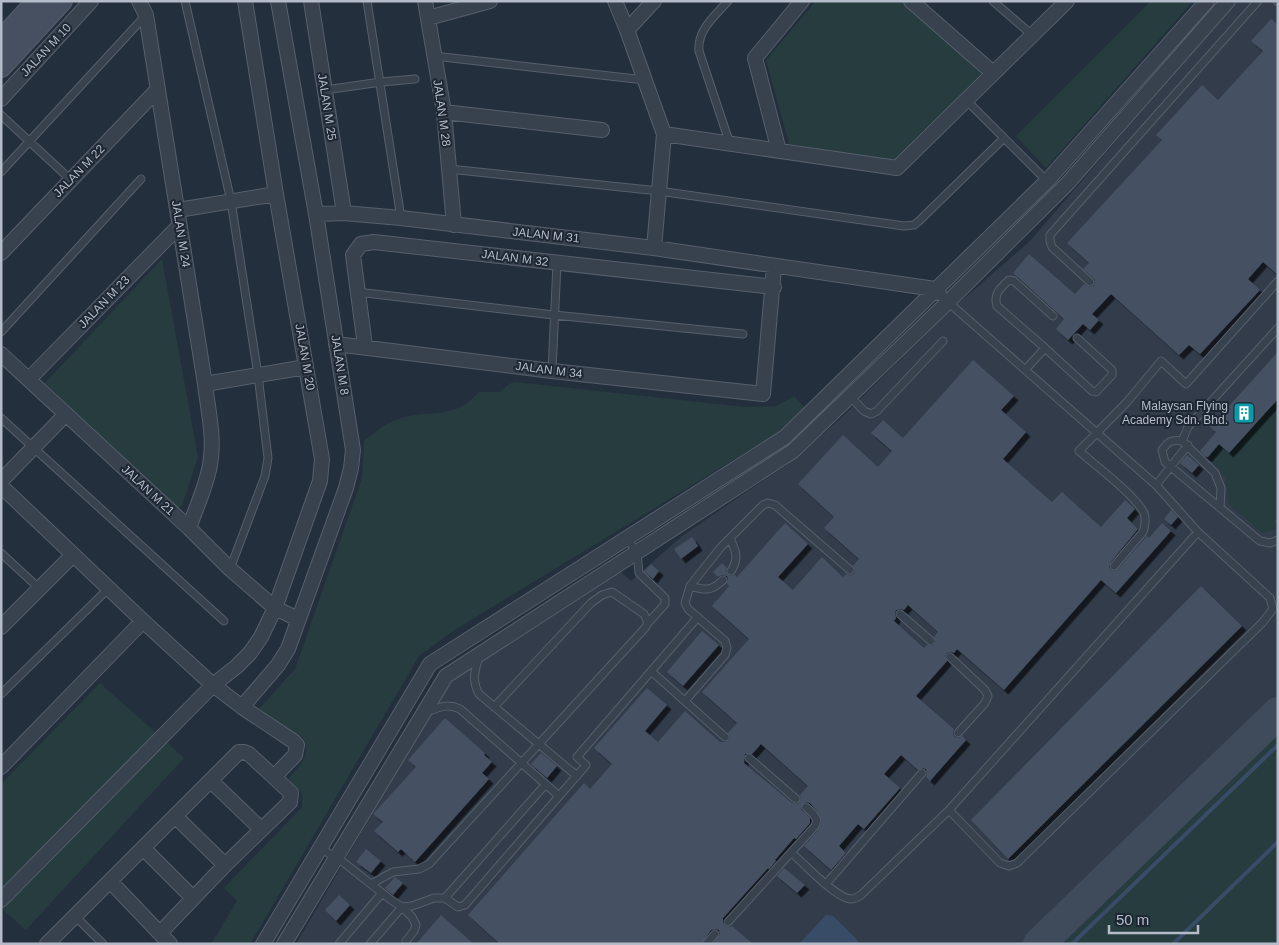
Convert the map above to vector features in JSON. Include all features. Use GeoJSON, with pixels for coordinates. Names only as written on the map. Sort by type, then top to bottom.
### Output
{"type":"FeatureCollection","features":[{"type":"Feature","properties":{"kind":"main road"},"geometry":{"type":"LineString","coordinates":[[1,40],[37,1]]}},
{"type":"Feature","properties":{"kind":"main road"},"geometry":{"type":"LineString","coordinates":[[1,66],[62,1]]}},
{"type":"Feature","properties":{"kind":"street","name":"JALAN M 10"},"geometry":{"type":"LineString","coordinates":[[1,98],[91,1]]}},
{"type":"Feature","properties":{"kind":"street","name":"JALAN M 20"},"geometry":{"type":"LineString","coordinates":[[1,900],[213,685],[250,653],[261,637],[275,608],[320,481],[322,459],[276,194],[246,1]]}},
{"type":"Feature","properties":{"kind":"street","name":"JALAN M 8"},"geometry":{"type":"LineString","coordinates":[[242,707],[278,665],[288,649],[346,488],[353,450],[316,214],[278,1]]}},
{"type":"Feature","properties":{"kind":"street","name":"JALAN M 25"},"geometry":{"type":"LineString","coordinates":[[311,1],[344,213]]}},
{"type":"Feature","properties":{"kind":"street","name":"JALAN M 28"},"geometry":{"type":"LineString","coordinates":[[424,1],[444,112],[454,225]]}},
{"type":"Feature","properties":{"kind":"street"},"geometry":{"type":"LineString","coordinates":[[428,18],[490,1]]}},
{"type":"Feature","properties":{"kind":"street"},"geometry":{"type":"LineString","coordinates":[[615,1],[628,30],[664,134],[654,248]]}},
{"type":"Feature","properties":{"kind":"street"},"geometry":{"type":"LineString","coordinates":[[628,30],[654,1]]}},
{"type":"Feature","properties":{"kind":"street"},"geometry":{"type":"LineString","coordinates":[[779,151],[755,58],[802,1]]}},
{"type":"Feature","properties":{"kind":"street"},"geometry":{"type":"LineString","coordinates":[[911,1],[993,73]]}},
{"type":"Feature","properties":{"kind":"street"},"geometry":{"type":"LineString","coordinates":[[664,134],[897,168],[1066,1]]}},
{"type":"Feature","properties":{"kind":"street"},"geometry":{"type":"LineString","coordinates":[[263,944],[430,664],[785,438],[935,289],[1048,181],[1207,1]]}},
{"type":"Feature","properties":{"kind":"street"},"geometry":{"type":"LineString","coordinates":[[284,944],[446,676],[793,451],[1067,184],[1228,1]]}},
{"type":"Feature","properties":{"kind":"street","name":"JALAN M 24"},"geometry":{"type":"LineString","coordinates":[[142,7],[178,210],[212,439],[210,465],[206,481],[189,528]]}},
{"type":"Feature","properties":{"kind":"street","name":"JALAN M 22"},"geometry":{"type":"LineString","coordinates":[[1,253],[158,89]]}},
{"type":"Feature","properties":{"kind":"street"},"geometry":{"type":"LineString","coordinates":[[444,112],[602,130]]}},
{"type":"Feature","properties":{"kind":"street"},"geometry":{"type":"LineString","coordinates":[[178,210],[276,194]]}},
{"type":"Feature","properties":{"kind":"street","name":"JALAN M 31"},"geometry":{"type":"LineString","coordinates":[[316,214],[344,213],[401,218],[654,248],[935,289]]}},
{"type":"Feature","properties":{"kind":"street","name":"JALAN M 23"},"geometry":{"type":"LineString","coordinates":[[29,379],[179,226]]}},
{"type":"Feature","properties":{"kind":"street","name":"JALAN M 32"},"geometry":{"type":"LineString","coordinates":[[365,346],[353,254],[361,244],[374,242],[774,287]]}},
{"type":"Feature","properties":{"kind":"street"},"geometry":{"type":"LineString","coordinates":[[774,266],[774,287]]}},
{"type":"Feature","properties":{"kind":"street","name":"JALAN M 34"},"geometry":{"type":"LineString","coordinates":[[336,344],[365,346],[552,371],[763,394],[774,287]]}},
{"type":"Feature","properties":{"kind":"street"},"geometry":{"type":"LineString","coordinates":[[935,289],[948,302]]}},
{"type":"Feature","properties":{"kind":"street","name":"JALAN M 21"},"geometry":{"type":"LineString","coordinates":[[1,354],[189,528],[230,569],[275,608],[298,620]]}},
{"type":"Feature","properties":{"kind":"street"},"geometry":{"type":"LineString","coordinates":[[205,384],[306,367]]}},
{"type":"Feature","properties":{"kind":"street"},"geometry":{"type":"LineString","coordinates":[[1,481],[66,414]]}},
{"type":"Feature","properties":{"kind":"street"},"geometry":{"type":"LineString","coordinates":[[1,486],[142,621],[213,685],[297,745],[296,755],[274,777]]}},
{"type":"Feature","properties":{"kind":"street"},"geometry":{"type":"LineString","coordinates":[[3,621],[40,590],[73,555]]}},
{"type":"Feature","properties":{"kind":"street"},"geometry":{"type":"LineString","coordinates":[[1,767],[142,621]]}},
{"type":"Feature","properties":{"kind":"street"},"geometry":{"type":"LineString","coordinates":[[47,944],[239,752],[249,754],[291,793],[290,802],[225,865],[160,933]]}},
{"type":"Feature","properties":{"kind":"street"},"geometry":{"type":"LineString","coordinates":[[211,781],[261,829]]}},
{"type":"Feature","properties":{"kind":"street"},"geometry":{"type":"LineString","coordinates":[[175,816],[225,865]]}},
{"type":"Feature","properties":{"kind":"street"},"geometry":{"type":"LineString","coordinates":[[143,848],[194,898]]}},
{"type":"Feature","properties":{"kind":"street"},"geometry":{"type":"LineString","coordinates":[[110,881],[170,944]]}},
{"type":"Feature","properties":{"kind":"lane"},"geometry":{"type":"LineString","coordinates":[[185,1],[231,201],[258,375],[267,466],[230,569]]}},
{"type":"Feature","properties":{"kind":"lane"},"geometry":{"type":"LineString","coordinates":[[367,1],[401,218]]}},
{"type":"Feature","properties":{"kind":"lane"},"geometry":{"type":"LineString","coordinates":[[728,1],[703,29],[698,44],[730,145]]}},
{"type":"Feature","properties":{"kind":"lane"},"geometry":{"type":"LineString","coordinates":[[993,1],[1032,35]]}},
{"type":"Feature","properties":{"kind":"lane"},"geometry":{"type":"LineString","coordinates":[[1090,282],[1052,247],[1050,235],[1258,1]]}},
{"type":"Feature","properties":{"kind":"lane"},"geometry":{"type":"LineString","coordinates":[[1,172],[30,141],[142,7]]}},
{"type":"Feature","properties":{"kind":"lane"},"geometry":{"type":"LineString","coordinates":[[434,56],[646,80]]}},
{"type":"Feature","properties":{"kind":"lane"},"geometry":{"type":"LineString","coordinates":[[325,90],[415,78]]}},
{"type":"Feature","properties":{"kind":"lane"},"geometry":{"type":"LineString","coordinates":[[966,100],[1048,181]]}},
{"type":"Feature","properties":{"kind":"lane"},"geometry":{"type":"LineString","coordinates":[[1,115],[71,180]]}},
{"type":"Feature","properties":{"kind":"lane"},"geometry":{"type":"LineString","coordinates":[[449,169],[660,191],[910,226],[919,221],[1004,138]]}},
{"type":"Feature","properties":{"kind":"lane"},"geometry":{"type":"LineString","coordinates":[[1,332],[141,179]]}},
{"type":"Feature","properties":{"kind":"lane"},"geometry":{"type":"LineString","coordinates":[[552,371],[558,263]]}},
{"type":"Feature","properties":{"kind":"lane"},"geometry":{"type":"LineString","coordinates":[[1053,316],[1014,280],[1009,280],[997,292],[995,299],[997,306],[1096,392],[1112,375],[1112,370],[1077,338]]}},
{"type":"Feature","properties":{"kind":"lane"},"geometry":{"type":"LineString","coordinates":[[1114,566],[1143,532],[1145,527],[1144,514],[1128,494],[1078,451],[1127,402],[1161,361],[1186,384],[1278,282]]}},
{"type":"Feature","properties":{"kind":"lane"},"geometry":{"type":"LineString","coordinates":[[357,292],[554,315],[744,334]]}},
{"type":"Feature","properties":{"kind":"lane"},"geometry":{"type":"LineString","coordinates":[[948,302],[1156,485],[1198,532],[1270,598],[1273,609],[1262,623],[1017,863],[1009,866],[1000,863],[950,810]]}},
{"type":"Feature","properties":{"kind":"lane"},"geometry":{"type":"LineString","coordinates":[[1156,485],[1171,467],[1185,443],[1188,427],[1278,328]]}},
{"type":"Feature","properties":{"kind":"lane"},"geometry":{"type":"LineString","coordinates":[[850,396],[864,411],[871,414],[877,411],[943,341]]}},
{"type":"Feature","properties":{"kind":"lane"},"geometry":{"type":"LineString","coordinates":[[1025,370],[1045,348]]}},
{"type":"Feature","properties":{"kind":"lane"},"geometry":{"type":"LineString","coordinates":[[1,418],[224,621]]}},
{"type":"Feature","properties":{"kind":"lane"},"geometry":{"type":"LineString","coordinates":[[1220,508],[1221,488],[1215,474],[1185,443],[1174,440],[1168,442],[1162,450],[1165,462],[1220,508],[1260,541],[1270,543],[1278,540]]}},
{"type":"Feature","properties":{"kind":"lane"},"geometry":{"type":"LineString","coordinates":[[685,702],[725,655],[727,648],[725,641],[688,609],[685,603],[690,586],[730,538],[763,505],[768,503],[775,505],[786,513],[850,570]]}},
{"type":"Feature","properties":{"kind":"lane"},"geometry":{"type":"LineString","coordinates":[[792,853],[844,898],[854,899],[862,894],[950,810],[1198,532]]}},
{"type":"Feature","properties":{"kind":"lane"},"geometry":{"type":"LineString","coordinates":[[371,884],[393,872],[424,868],[665,604],[664,598],[639,573],[636,553],[627,538]]}},
{"type":"Feature","properties":{"kind":"lane"},"geometry":{"type":"LineString","coordinates":[[730,538],[737,560],[731,571]]}},
{"type":"Feature","properties":{"kind":"lane"},"geometry":{"type":"LineString","coordinates":[[1,552],[40,590]]}},
{"type":"Feature","properties":{"kind":"lane"},"geometry":{"type":"LineString","coordinates":[[690,586],[706,590],[716,587],[723,580]]}},
{"type":"Feature","properties":{"kind":"lane"},"geometry":{"type":"LineString","coordinates":[[1,694],[109,588]]}},
{"type":"Feature","properties":{"kind":"lane"},"geometry":{"type":"LineString","coordinates":[[494,708],[591,604],[602,595],[612,592],[644,614],[648,623]]}},
{"type":"Feature","properties":{"kind":"lane"},"geometry":{"type":"LineString","coordinates":[[900,614],[931,640]]}},
{"type":"Feature","properties":{"kind":"lane"},"geometry":{"type":"LineString","coordinates":[[370,944],[402,907],[412,906],[434,898],[445,898],[458,907],[465,905],[586,765],[578,757],[697,618]]}},
{"type":"Feature","properties":{"kind":"lane"},"geometry":{"type":"LineString","coordinates":[[480,654],[474,673],[474,684],[479,694],[577,776]]}},
{"type":"Feature","properties":{"kind":"lane"},"geometry":{"type":"LineString","coordinates":[[950,657],[985,690],[988,696],[985,703],[958,733]]}},
{"type":"Feature","properties":{"kind":"lane"},"geometry":{"type":"LineString","coordinates":[[651,671],[725,737]]}},
{"type":"Feature","properties":{"kind":"lane"},"geometry":{"type":"LineString","coordinates":[[423,715],[442,706],[451,705],[460,709],[559,796]]}},
{"type":"Feature","properties":{"kind":"lane"},"geometry":{"type":"LineString","coordinates":[[749,758],[796,799]]}},
{"type":"Feature","properties":{"kind":"lane"},"geometry":{"type":"LineString","coordinates":[[826,884],[922,774]]}},
{"type":"Feature","properties":{"kind":"lane"},"geometry":{"type":"LineString","coordinates":[[445,898],[546,785]]}},
{"type":"Feature","properties":{"kind":"lane"},"geometry":{"type":"LineString","coordinates":[[728,922],[815,826],[817,820],[806,808]]}},
{"type":"Feature","properties":{"kind":"lane"},"geometry":{"type":"LineString","coordinates":[[320,848],[335,859],[343,862],[402,907],[412,917],[416,925],[406,941]]}},
{"type":"Feature","properties":{"kind":"lane"},"geometry":{"type":"LineString","coordinates":[[339,944],[382,892]]}},
{"type":"Feature","properties":{"kind":"lane"},"geometry":{"type":"LineString","coordinates":[[75,916],[103,944]]}},
{"type":"Feature","properties":{"kind":"lane"},"geometry":{"type":"LineString","coordinates":[[706,944],[715,934]]}},
{"type":"Feature","properties":{"kind":"shaded area"},"geometry":{"type":"Polygon","coordinates":[[[1237,1],[1278,1],[1278,944],[296,944],[438,701],[452,682],[479,659],[619,570],[631,581],[682,536],[786,466],[839,420],[952,309],[1029,242],[1237,1]]]}},
{"type":"Feature","properties":{"kind":"green space"},"geometry":{"type":"Polygon","coordinates":[[[816,1],[903,1],[982,73],[892,161],[789,144],[766,60],[816,1]]]}},
{"type":"Feature","properties":{"kind":"green space"},"geometry":{"type":"Polygon","coordinates":[[[1151,1],[1193,1],[1046,168],[1016,136],[1151,1]]]}},
{"type":"Feature","properties":{"kind":"green space"},"geometry":{"type":"Polygon","coordinates":[[[162,259],[198,457],[182,506],[173,509],[42,386],[162,259]]]}},
{"type":"Feature","properties":{"kind":"green space"},"geometry":{"type":"Polygon","coordinates":[[[515,382],[745,407],[776,406],[794,396],[805,408],[781,431],[453,631],[419,656],[250,944],[211,944],[237,901],[224,888],[302,807],[302,794],[288,779],[303,760],[306,744],[303,738],[259,709],[295,669],[362,478],[364,441],[393,421],[405,417],[459,408],[469,402],[479,392],[500,392],[509,384],[515,382]]]}},
{"type":"Feature","properties":{"kind":"green space"},"geometry":{"type":"Polygon","coordinates":[[[1278,399],[1278,516],[1274,521],[1278,524],[1278,528],[1263,533],[1229,505],[1225,477],[1208,457],[1219,444],[1229,453],[1278,399]]]}},
{"type":"Feature","properties":{"kind":"green space"},"geometry":{"type":"Polygon","coordinates":[[[100,683],[184,758],[26,930],[1,908],[1,784],[100,683]]]}},
{"type":"Feature","properties":{"kind":"green space"},"geometry":{"type":"Polygon","coordinates":[[[1278,722],[1278,944],[1047,944],[1278,722]]]}},
{"type":"Feature","properties":{"kind":"water"},"geometry":{"type":"Polygon","coordinates":[[[826,915],[833,916],[861,944],[799,944],[826,915]]]}},
{"type":"Feature","properties":{"kind":"building"},"geometry":{"type":"Polygon","coordinates":[[[1271,19],[1278,25],[1278,275],[1263,262],[1248,279],[1260,290],[1200,354],[1189,345],[1179,355],[1111,294],[1092,314],[1099,320],[1090,330],[1083,324],[1068,340],[1056,329],[1064,319],[1013,273],[1029,254],[1075,294],[1084,284],[1089,287],[1094,286],[1095,280],[1083,269],[1089,263],[1067,243],[1162,140],[1156,135],[1202,85],[1218,100],[1263,51],[1251,41],[1271,19]]]}},
{"type":"Feature","properties":{"kind":"building","name":"Malaysan Flying Academy Sdn. Bhd."},"geometry":{"type":"Polygon","coordinates":[[[1278,352],[1278,399],[1229,453],[1219,444],[1206,457],[1200,451],[1216,432],[1210,427],[1278,352]]]}},
{"type":"Feature","properties":{"kind":"building"},"geometry":{"type":"Polygon","coordinates":[[[973,360],[1014,396],[1001,410],[1026,432],[1003,459],[1052,502],[1062,492],[1101,527],[1125,500],[1135,509],[1127,518],[1138,529],[1110,563],[1109,567],[1111,570],[1115,571],[1118,569],[1147,536],[1149,538],[1162,523],[1171,531],[1116,593],[1101,580],[1004,690],[957,649],[954,653],[947,653],[945,656],[947,661],[916,696],[954,729],[953,734],[955,737],[959,738],[962,736],[966,740],[930,781],[926,777],[926,769],[918,770],[901,755],[884,774],[900,788],[864,829],[858,824],[839,846],[846,853],[831,870],[804,846],[819,829],[822,820],[810,803],[803,803],[801,809],[810,818],[810,823],[796,839],[794,838],[769,869],[723,918],[725,926],[732,926],[753,944],[713,944],[720,935],[719,930],[716,929],[711,930],[701,944],[500,944],[468,915],[584,783],[590,789],[612,764],[594,748],[647,688],[667,705],[645,731],[658,742],[685,711],[720,742],[729,740],[730,736],[728,733],[737,723],[702,692],[749,639],[712,606],[729,586],[727,584],[727,576],[722,575],[718,577],[713,572],[722,563],[727,568],[728,575],[735,575],[737,577],[785,523],[808,544],[778,577],[793,590],[822,557],[843,577],[846,574],[854,574],[853,566],[859,559],[824,528],[834,517],[798,484],[843,435],[878,467],[892,451],[871,433],[883,420],[903,438],[973,360]],[[908,605],[904,610],[896,610],[894,621],[924,648],[927,645],[933,646],[936,642],[934,637],[938,632],[908,605]],[[761,744],[752,754],[745,754],[744,763],[792,803],[798,804],[801,800],[800,795],[808,786],[761,744]]]}},
{"type":"Feature","properties":{"kind":"building"},"geometry":{"type":"Polygon","coordinates":[[[1187,455],[1199,465],[1192,473],[1180,463],[1187,455]]]}},
{"type":"Feature","properties":{"kind":"building"},"geometry":{"type":"Polygon","coordinates":[[[1171,510],[1178,517],[1171,525],[1164,519],[1171,510]]]}},
{"type":"Feature","properties":{"kind":"building"},"geometry":{"type":"Polygon","coordinates":[[[692,537],[698,546],[681,559],[674,549],[692,537]]]}},
{"type":"Feature","properties":{"kind":"building"},"geometry":{"type":"Polygon","coordinates":[[[651,564],[659,571],[653,579],[644,571],[651,564]]]}},
{"type":"Feature","properties":{"kind":"building"},"geometry":{"type":"Polygon","coordinates":[[[1201,586],[1242,626],[1008,859],[971,820],[1201,586]]]}},
{"type":"Feature","properties":{"kind":"building"},"geometry":{"type":"Polygon","coordinates":[[[702,631],[719,645],[683,686],[667,672],[702,631]]]}},
{"type":"Feature","properties":{"kind":"building"},"geometry":{"type":"Polygon","coordinates":[[[445,718],[485,753],[484,755],[492,762],[482,773],[489,779],[415,862],[401,849],[398,852],[374,831],[383,822],[373,814],[416,767],[408,760],[445,718]]]}},
{"type":"Feature","properties":{"kind":"building"},"geometry":{"type":"Polygon","coordinates":[[[541,753],[557,766],[547,778],[531,764],[541,753]]]}},
{"type":"Feature","properties":{"kind":"building"},"geometry":{"type":"Polygon","coordinates":[[[366,849],[381,861],[371,873],[356,862],[366,849]]]}},
{"type":"Feature","properties":{"kind":"building"},"geometry":{"type":"Polygon","coordinates":[[[784,868],[805,885],[797,893],[777,876],[784,868]]]}},
{"type":"Feature","properties":{"kind":"building"},"geometry":{"type":"Polygon","coordinates":[[[395,877],[403,883],[393,895],[385,888],[395,877]]]}},
{"type":"Feature","properties":{"kind":"building"},"geometry":{"type":"Polygon","coordinates":[[[339,895],[350,905],[336,921],[325,910],[339,895]]]}},
{"type":"Feature","properties":{"kind":"building"},"geometry":{"type":"Polygon","coordinates":[[[441,915],[474,944],[416,944],[441,915]]]}},
{"type":"Feature","properties":{"kind":"waterway"},"geometry":{"type":"LineString","coordinates":[[1072,944],[1278,745]]}},
{"type":"Feature","properties":{"kind":"waterway"},"geometry":{"type":"LineString","coordinates":[[1173,944],[1278,842]]}},
{"type":"Feature","properties":{"kind":"taxiway"},"geometry":{"type":"LineString","coordinates":[[1039,944],[1278,713]]}},
{"type":"Feature","properties":{"kind":"place","name":"Malaysan Flying Academy Sdn. Bhd."},"geometry":{"type":"Point","coordinates":[1244,413]}}]}
